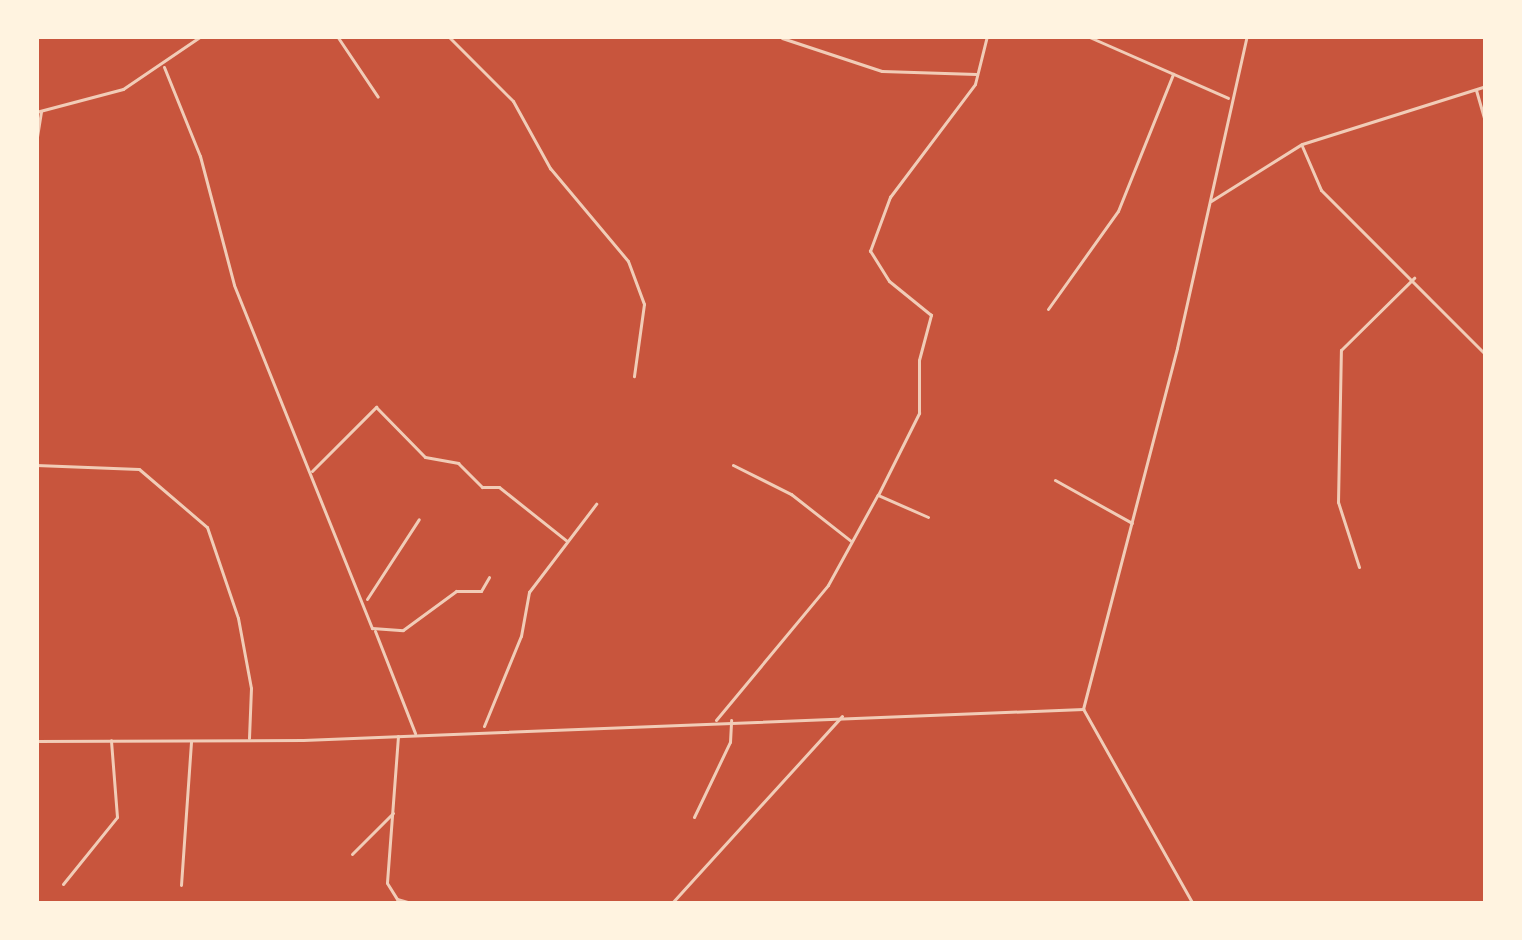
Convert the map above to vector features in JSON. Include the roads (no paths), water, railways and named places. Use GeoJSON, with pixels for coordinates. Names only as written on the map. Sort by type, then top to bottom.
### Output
{"type":"FeatureCollection","features":[{"type":"Feature","properties":{"kind":"street"},"geometry":{"type":"LineString","coordinates":[[36,142],[39,111],[94,100],[164,67],[200,36]]}},
{"type":"Feature","properties":{"kind":"street"},"geometry":{"type":"LineString","coordinates":[[337,36],[378,97]]}},
{"type":"Feature","properties":{"kind":"street"},"geometry":{"type":"LineString","coordinates":[[448,36],[505,90],[550,168],[628,261],[644,304],[634,376]]}},
{"type":"Feature","properties":{"kind":"street"},"geometry":{"type":"LineString","coordinates":[[716,721],[805,618],[878,495],[920,412],[919,360],[931,315],[889,281],[872,242],[890,196],[977,74],[987,36]]}},
{"type":"Feature","properties":{"kind":"street"},"geometry":{"type":"LineString","coordinates":[[1087,36],[1232,99]]}},
{"type":"Feature","properties":{"kind":"street"},"geometry":{"type":"LineString","coordinates":[[1193,904],[1083,709],[1247,36]]}},
{"type":"Feature","properties":{"kind":"street"},"geometry":{"type":"LineString","coordinates":[[782,38],[882,71],[977,74]]}},
{"type":"Feature","properties":{"kind":"street"},"geometry":{"type":"LineString","coordinates":[[164,67],[200,156],[234,285],[415,733]]}},
{"type":"Feature","properties":{"kind":"street"},"geometry":{"type":"LineString","coordinates":[[1048,309],[1118,211],[1173,74]]}},
{"type":"Feature","properties":{"kind":"street"},"geometry":{"type":"LineString","coordinates":[[1210,202],[1302,144],[1486,86]]}},
{"type":"Feature","properties":{"kind":"street"},"geometry":{"type":"LineString","coordinates":[[1476,88],[1486,124]]}},
{"type":"Feature","properties":{"kind":"street"},"geometry":{"type":"LineString","coordinates":[[1302,144],[1321,190],[1486,355]]}},
{"type":"Feature","properties":{"kind":"street"},"geometry":{"type":"LineString","coordinates":[[1359,567],[1338,502],[1341,350],[1414,278]]}},
{"type":"Feature","properties":{"kind":"street"},"geometry":{"type":"LineString","coordinates":[[311,472],[376,407],[425,457],[458,463],[482,487],[500,487],[567,541]]}},
{"type":"Feature","properties":{"kind":"street"},"geometry":{"type":"LineString","coordinates":[[36,465],[140,469],[207,527],[238,618],[250,688],[249,739]]}},
{"type":"Feature","properties":{"kind":"street"},"geometry":{"type":"LineString","coordinates":[[733,465],[782,487],[851,542]]}},
{"type":"Feature","properties":{"kind":"street"},"geometry":{"type":"LineString","coordinates":[[1055,480],[1132,523]]}},
{"type":"Feature","properties":{"kind":"street"},"geometry":{"type":"LineString","coordinates":[[878,495],[928,517]]}},
{"type":"Feature","properties":{"kind":"street"},"geometry":{"type":"LineString","coordinates":[[484,728],[521,636],[529,592],[596,504]]}},
{"type":"Feature","properties":{"kind":"street"},"geometry":{"type":"LineString","coordinates":[[365,600],[418,519]]}},
{"type":"Feature","properties":{"kind":"street"},"geometry":{"type":"LineString","coordinates":[[374,630],[403,630],[456,590],[481,591],[489,577]]}},
{"type":"Feature","properties":{"kind":"street"},"geometry":{"type":"LineString","coordinates":[[36,741],[249,739],[731,718],[1083,709]]}},
{"type":"Feature","properties":{"kind":"street"},"geometry":{"type":"LineString","coordinates":[[671,904],[844,715]]}},
{"type":"Feature","properties":{"kind":"street"},"geometry":{"type":"LineString","coordinates":[[694,817],[730,742],[731,718]]}},
{"type":"Feature","properties":{"kind":"street"},"geometry":{"type":"LineString","coordinates":[[398,734],[389,892],[414,904]]}},
{"type":"Feature","properties":{"kind":"street"},"geometry":{"type":"LineString","coordinates":[[63,884],[117,817],[110,739]]}},
{"type":"Feature","properties":{"kind":"street"},"geometry":{"type":"LineString","coordinates":[[181,885],[191,739]]}},
{"type":"Feature","properties":{"kind":"street"},"geometry":{"type":"LineString","coordinates":[[352,854],[394,811]]}}]}
